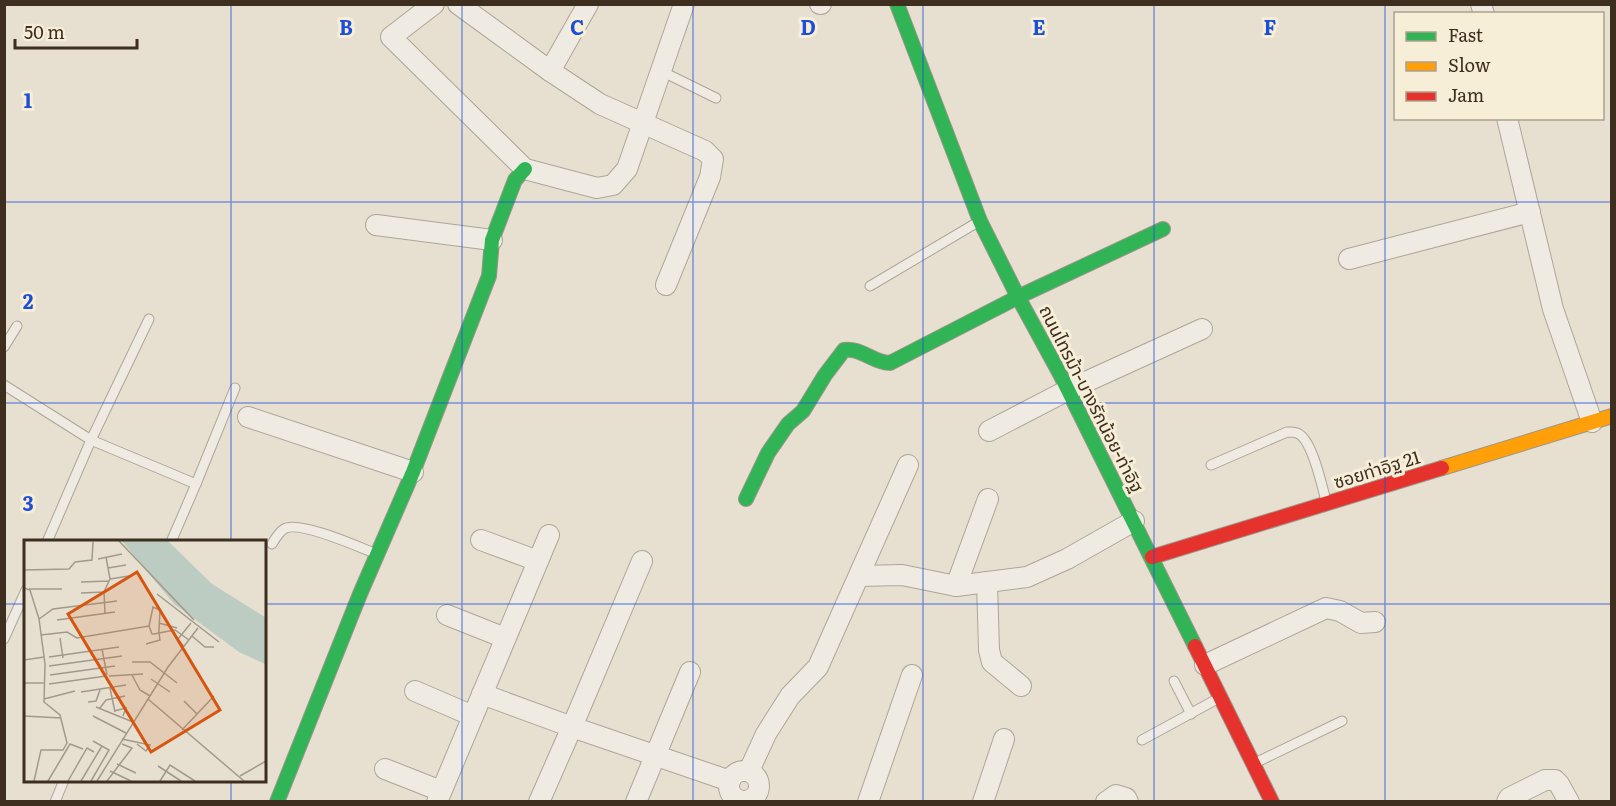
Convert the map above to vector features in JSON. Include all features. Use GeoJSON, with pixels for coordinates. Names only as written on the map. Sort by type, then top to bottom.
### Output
{"type":"FeatureCollection","features":[{"type":"Feature","properties":{"kind":"street"},"geometry":{"type":"LineString","coordinates":[[434,4],[391,37],[525,169],[597,188],[614,185],[627,169],[684,4]]}},
{"type":"Feature","properties":{"kind":"street"},"geometry":{"type":"LineString","coordinates":[[458,4],[550,71],[600,104],[705,151],[713,159],[710,177],[666,285]]}},
{"type":"Feature","properties":{"kind":"street"},"geometry":{"type":"LineString","coordinates":[[550,71],[588,4]]}},
{"type":"Feature","properties":{"kind":"street","name":"ถนนไทรม้า-บางรักน้อย-ท่าอิฐ"},"geometry":{"type":"LineString","coordinates":[[897,4],[980,221],[1134,521],[1271,801]]}},
{"type":"Feature","properties":{"kind":"street"},"geometry":{"type":"LineString","coordinates":[[1507,120],[1554,309],[1592,422]]}},
{"type":"Feature","properties":{"kind":"street"},"geometry":{"type":"LineString","coordinates":[[277,801],[413,472],[489,276],[492,240],[515,180],[525,169]]}},
{"type":"Feature","properties":{"kind":"street"},"geometry":{"type":"LineString","coordinates":[[1349,259],[1530,212]]}},
{"type":"Feature","properties":{"kind":"street"},"geometry":{"type":"LineString","coordinates":[[376,225],[492,240]]}},
{"type":"Feature","properties":{"kind":"street"},"geometry":{"type":"LineString","coordinates":[[746,499],[768,453],[788,424],[803,411],[825,375],[844,350],[853,348],[879,363],[890,363],[1018,297],[1163,229]]}},
{"type":"Feature","properties":{"kind":"street"},"geometry":{"type":"LineString","coordinates":[[989,431],[1068,390],[1202,329]]}},
{"type":"Feature","properties":{"kind":"street","name":"ซอยท่าอิฐ 21"},"geometry":{"type":"LineString","coordinates":[[1152,557],[1611,416]]}},
{"type":"Feature","properties":{"kind":"street"},"geometry":{"type":"LineString","coordinates":[[248,417],[413,472]]}},
{"type":"Feature","properties":{"kind":"street"},"geometry":{"type":"LineString","coordinates":[[749,771],[766,734],[790,696],[818,668],[908,465]]}},
{"type":"Feature","properties":{"kind":"street"},"geometry":{"type":"LineString","coordinates":[[956,586],[988,499]]}},
{"type":"Feature","properties":{"kind":"street"},"geometry":{"type":"LineString","coordinates":[[860,576],[902,575],[956,586],[1028,578],[1134,521]]}},
{"type":"Feature","properties":{"kind":"street"},"geometry":{"type":"LineString","coordinates":[[385,769],[439,796],[549,535]]}},
{"type":"Feature","properties":{"kind":"street"},"geometry":{"type":"LineString","coordinates":[[481,540],[538,561]]}},
{"type":"Feature","properties":{"kind":"street"},"geometry":{"type":"LineString","coordinates":[[539,801],[642,561]]}},
{"type":"Feature","properties":{"kind":"street"},"geometry":{"type":"LineString","coordinates":[[987,582],[989,650],[992,662],[1021,686]]}},
{"type":"Feature","properties":{"kind":"street"},"geometry":{"type":"LineString","coordinates":[[1205,664],[1326,608],[1340,611],[1361,623],[1375,622]]}},
{"type":"Feature","properties":{"kind":"street"},"geometry":{"type":"LineString","coordinates":[[447,615],[505,638]]}},
{"type":"Feature","properties":{"kind":"street"},"geometry":{"type":"LineString","coordinates":[[636,801],[690,672]]}},
{"type":"Feature","properties":{"kind":"street"},"geometry":{"type":"LineString","coordinates":[[868,801],[912,675]]}},
{"type":"Feature","properties":{"kind":"street"},"geometry":{"type":"LineString","coordinates":[[415,691],[473,716]]}},
{"type":"Feature","properties":{"kind":"street"},"geometry":{"type":"LineString","coordinates":[[482,694],[730,781]]}},
{"type":"Feature","properties":{"kind":"street"},"geometry":{"type":"LineString","coordinates":[[982,801],[1004,739]]}},
{"type":"Feature","properties":{"kind":"street"},"geometry":{"type":"LineString","coordinates":[[749,771],[758,780],[759,789],[751,800],[739,801],[731,792],[730,781],[735,773],[749,771]]}},
{"type":"Feature","properties":{"kind":"street"},"geometry":{"type":"LineString","coordinates":[[1507,801],[1545,780],[1555,780],[1560,784],[1569,801]]}},
{"type":"Feature","properties":{"kind":"street"},"geometry":{"type":"LineString","coordinates":[[1106,801],[1116,795],[1128,801]]}},
{"type":"Feature","properties":{"kind":"lane"},"geometry":{"type":"LineString","coordinates":[[661,71],[716,98]]}},
{"type":"Feature","properties":{"kind":"lane"},"geometry":{"type":"LineString","coordinates":[[870,286],[980,221]]}},
{"type":"Feature","properties":{"kind":"lane"},"geometry":{"type":"LineString","coordinates":[[47,540],[91,440],[149,319]]}},
{"type":"Feature","properties":{"kind":"lane"},"geometry":{"type":"LineString","coordinates":[[4,347],[17,326]]}},
{"type":"Feature","properties":{"kind":"lane"},"geometry":{"type":"LineString","coordinates":[[5,386],[91,440],[196,484]]}},
{"type":"Feature","properties":{"kind":"lane"},"geometry":{"type":"LineString","coordinates":[[172,540],[235,388]]}},
{"type":"Feature","properties":{"kind":"lane"},"geometry":{"type":"LineString","coordinates":[[1211,465],[1287,432],[1298,433],[1305,440],[1315,462],[1327,504]]}},
{"type":"Feature","properties":{"kind":"lane"},"geometry":{"type":"LineString","coordinates":[[272,544],[283,529],[294,526],[307,528],[378,554]]}},
{"type":"Feature","properties":{"kind":"lane"},"geometry":{"type":"LineString","coordinates":[[4,639],[24,594]]}},
{"type":"Feature","properties":{"kind":"lane"},"geometry":{"type":"LineString","coordinates":[[1174,681],[1191,714]]}},
{"type":"Feature","properties":{"kind":"lane"},"geometry":{"type":"LineString","coordinates":[[1142,741],[1221,697]]}},
{"type":"Feature","properties":{"kind":"lane"},"geometry":{"type":"LineString","coordinates":[[1254,764],[1342,721]]}},
{"type":"Feature","properties":{"kind":"lane"},"geometry":{"type":"LineString","coordinates":[[55,801],[63,782]]}},
{"type":"Feature","properties":{"kind":"traffic: fast"},"geometry":{"type":"LineString","coordinates":[[897,4],[980,221],[1060,374],[1195,646]]}},
{"type":"Feature","properties":{"kind":"traffic: fast"},"geometry":{"type":"LineString","coordinates":[[277,802],[360,594],[413,472],[489,276],[492,240],[515,180],[525,169]]}},
{"type":"Feature","properties":{"kind":"traffic: fast"},"geometry":{"type":"LineString","coordinates":[[746,499],[768,453],[788,424],[803,411],[825,375],[844,350],[856,351],[878,361],[890,363],[1018,297],[1163,229]]}},
{"type":"Feature","properties":{"kind":"traffic: slow"},"geometry":{"type":"LineString","coordinates":[[1442,468],[1612,416]]}},
{"type":"Feature","properties":{"kind":"traffic: jam"},"geometry":{"type":"LineString","coordinates":[[1152,557],[1442,468]]}},
{"type":"Feature","properties":{"kind":"traffic: jam"},"geometry":{"type":"LineString","coordinates":[[1195,646],[1272,802]]}}]}
